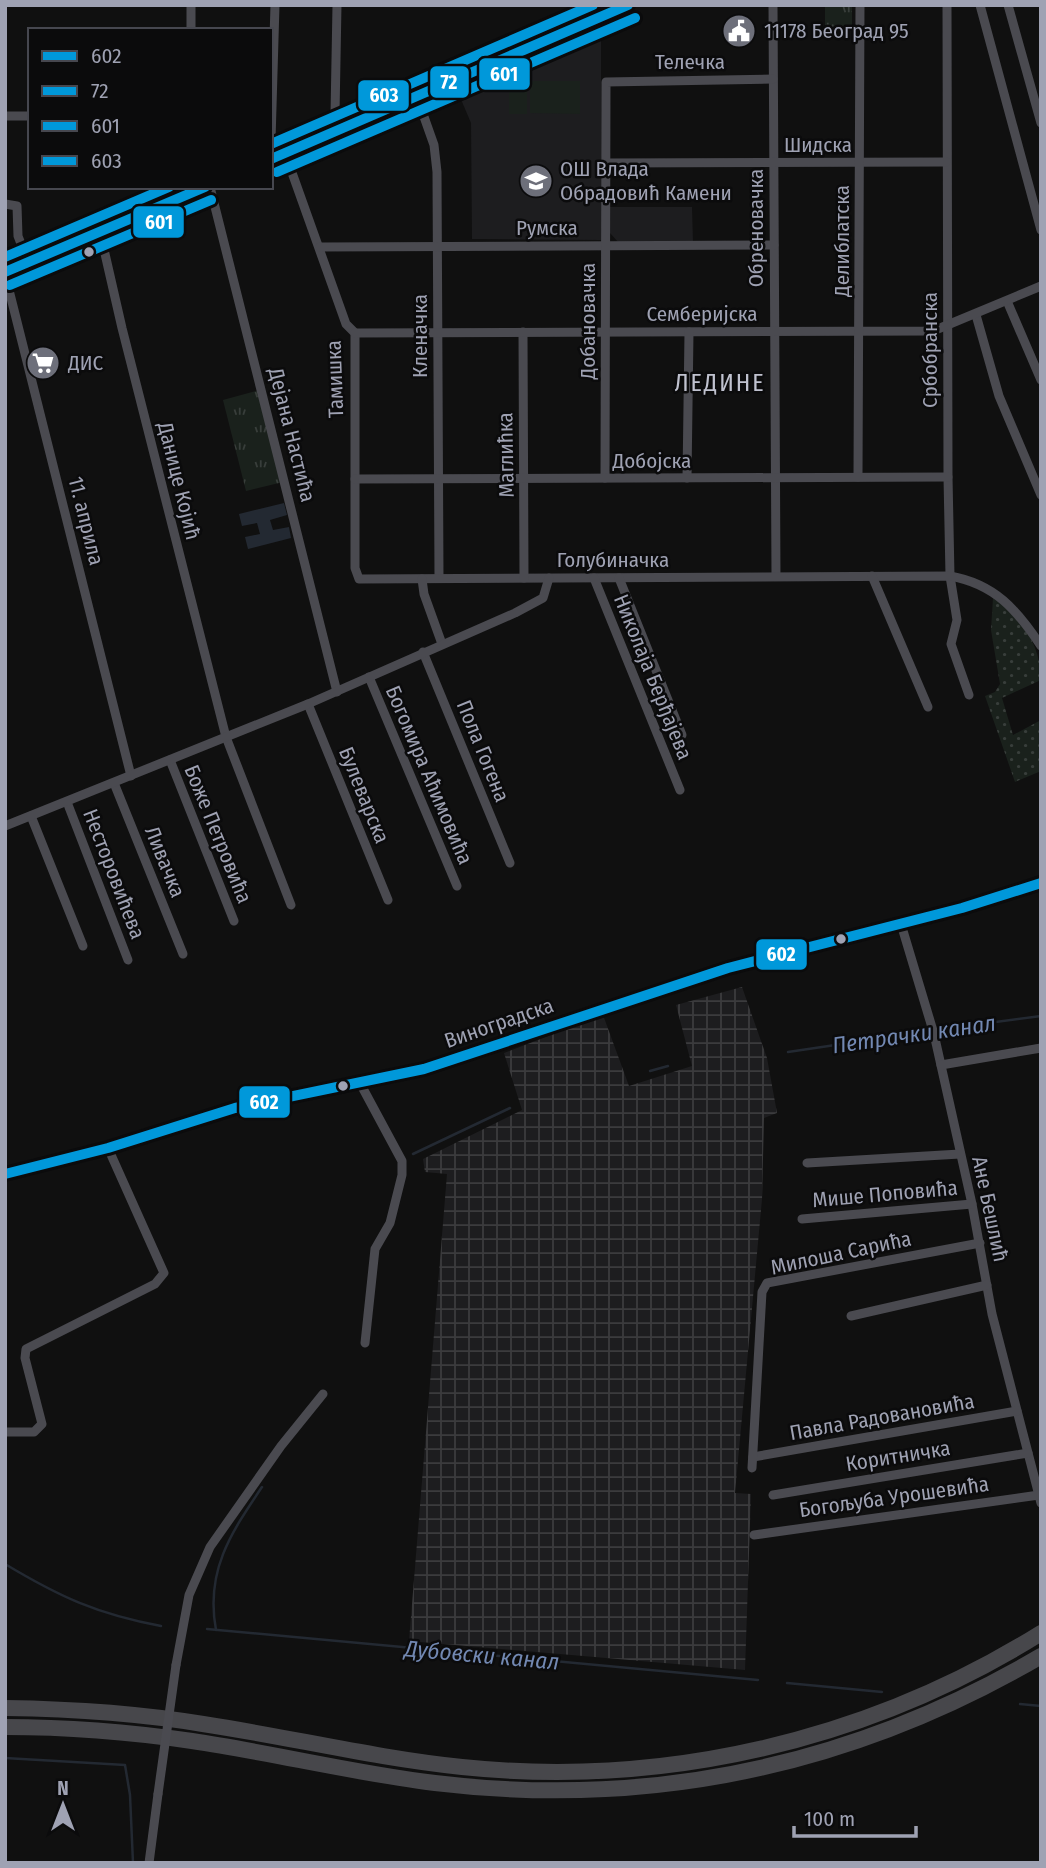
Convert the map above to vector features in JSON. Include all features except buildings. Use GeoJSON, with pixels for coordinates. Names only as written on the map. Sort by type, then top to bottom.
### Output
{"type":"FeatureCollection","features":[{"type":"Feature","properties":{"kind":"highway"},"geometry":{"type":"LineString","coordinates":[[5,1708],[99,1711],[165,1718],[461,1767],[535,1772],[615,1771],[723,1757],[804,1739],[921,1697],[986,1665],[1041,1633]]}},
{"type":"Feature","properties":{"kind":"highway"},"geometry":{"type":"LineString","coordinates":[[5,1727],[80,1728],[164,1737],[458,1785],[549,1791],[623,1789],[758,1770],[852,1744],[926,1716],[1041,1656]]}},
{"type":"Feature","properties":{"kind":"street"},"geometry":{"type":"LineString","coordinates":[[191,5],[191,28]]}},
{"type":"Feature","properties":{"kind":"street","name":"Тамишка"},"geometry":{"type":"LineString","coordinates":[[273,72],[275,5]]}},
{"type":"Feature","properties":{"kind":"street"},"geometry":{"type":"LineString","coordinates":[[337,5],[335,114],[340,129]]}},
{"type":"Feature","properties":{"kind":"street"},"geometry":{"type":"LineString","coordinates":[[277,156],[629,5]]}},
{"type":"Feature","properties":{"kind":"street","name":"Обреновачка"},"geometry":{"type":"LineString","coordinates":[[773,5],[776,576]]}},
{"type":"Feature","properties":{"kind":"street","name":"Делиблатска"},"geometry":{"type":"LineString","coordinates":[[858,477],[860,5]]}},
{"type":"Feature","properties":{"kind":"street","name":"Србобранска"},"geometry":{"type":"LineString","coordinates":[[947,5],[948,477],[950,576],[957,620],[951,648],[970,695]]}},
{"type":"Feature","properties":{"kind":"street"},"geometry":{"type":"LineString","coordinates":[[980,5],[1041,230]]}},
{"type":"Feature","properties":{"kind":"street"},"geometry":{"type":"LineString","coordinates":[[1008,5],[1041,123]]}},
{"type":"Feature","properties":{"kind":"street","name":"Телечка"},"geometry":{"type":"LineString","coordinates":[[607,81],[774,79]]}},
{"type":"Feature","properties":{"kind":"street","name":"Добановачка"},"geometry":{"type":"LineString","coordinates":[[605,478],[607,81]]}},
{"type":"Feature","properties":{"kind":"street","name":"Кленачка"},"geometry":{"type":"LineString","coordinates":[[416,97],[434,145],[438,246],[439,579]]}},
{"type":"Feature","properties":{"kind":"street"},"geometry":{"type":"LineString","coordinates":[[5,116],[28,117]]}},
{"type":"Feature","properties":{"kind":"street","name":"Тамишка"},"geometry":{"type":"LineString","coordinates":[[277,156],[320,247],[346,324],[355,333],[356,575]]}},
{"type":"Feature","properties":{"kind":"street","name":"Шидска"},"geometry":{"type":"LineString","coordinates":[[606,163],[946,162]]}},
{"type":"Feature","properties":{"kind":"street"},"geometry":{"type":"LineString","coordinates":[[5,273],[200,189]]}},
{"type":"Feature","properties":{"kind":"street","name":"Дејана Настића"},"geometry":{"type":"LineString","coordinates":[[200,189],[338,692]]}},
{"type":"Feature","properties":{"kind":"street"},"geometry":{"type":"LineString","coordinates":[[5,204],[17,206],[18,236],[28,262]]}},
{"type":"Feature","properties":{"kind":"street","name":"Данице Којић"},"geometry":{"type":"LineString","coordinates":[[100,232],[226,737],[291,905]]}},
{"type":"Feature","properties":{"kind":"street","name":"Румска"},"geometry":{"type":"LineString","coordinates":[[320,247],[774,245]]}},
{"type":"Feature","properties":{"kind":"street","name":"11. априла"},"geometry":{"type":"LineString","coordinates":[[5,273],[131,776]]}},
{"type":"Feature","properties":{"kind":"street","name":"Семберијска"},"geometry":{"type":"LineString","coordinates":[[355,333],[933,331],[1041,286]]}},
{"type":"Feature","properties":{"kind":"street"},"geometry":{"type":"LineString","coordinates":[[1007,301],[1041,380]]}},
{"type":"Feature","properties":{"kind":"street"},"geometry":{"type":"LineString","coordinates":[[976,315],[999,396],[1041,495]]}},
{"type":"Feature","properties":{"kind":"street","name":"Маглићка"},"geometry":{"type":"LineString","coordinates":[[523,332],[524,578]]}},
{"type":"Feature","properties":{"kind":"street"},"geometry":{"type":"LineString","coordinates":[[687,478],[689,332]]}},
{"type":"Feature","properties":{"kind":"street","name":"Добојска"},"geometry":{"type":"LineString","coordinates":[[355,479],[948,477]]}},
{"type":"Feature","properties":{"kind":"street","name":"Голубиначка"},"geometry":{"type":"LineString","coordinates":[[356,575],[368,580],[950,576]]}},
{"type":"Feature","properties":{"kind":"street"},"geometry":{"type":"LineString","coordinates":[[872,576],[928,707]]}},
{"type":"Feature","properties":{"kind":"street"},"geometry":{"type":"LineString","coordinates":[[950,576],[970,581],[1011,604],[1041,646]]}},
{"type":"Feature","properties":{"kind":"street"},"geometry":{"type":"LineString","coordinates":[[5,826],[338,692],[538,602],[545,594],[549,578]]}},
{"type":"Feature","properties":{"kind":"street","name":"Николаја Берђајева"},"geometry":{"type":"LineString","coordinates":[[594,578],[680,790]]}},
{"type":"Feature","properties":{"kind":"street"},"geometry":{"type":"LineString","coordinates":[[619,578],[682,735]]}},
{"type":"Feature","properties":{"kind":"street"},"geometry":{"type":"LineString","coordinates":[[422,579],[424,594],[442,644]]}},
{"type":"Feature","properties":{"kind":"street","name":"Пола Гогена"},"geometry":{"type":"LineString","coordinates":[[423,652],[510,863]]}},
{"type":"Feature","properties":{"kind":"street","name":"Богомира Аћимовића"},"geometry":{"type":"LineString","coordinates":[[369,677],[457,886]]}},
{"type":"Feature","properties":{"kind":"street","name":"Булеварска"},"geometry":{"type":"LineString","coordinates":[[308,704],[388,900]]}},
{"type":"Feature","properties":{"kind":"street","name":"Боже Петровића"},"geometry":{"type":"LineString","coordinates":[[170,760],[234,921]]}},
{"type":"Feature","properties":{"kind":"street","name":"Ливачка"},"geometry":{"type":"LineString","coordinates":[[114,783],[183,954]]}},
{"type":"Feature","properties":{"kind":"street","name":"Несторовићева"},"geometry":{"type":"LineString","coordinates":[[67,802],[128,960]]}},
{"type":"Feature","properties":{"kind":"street"},"geometry":{"type":"LineString","coordinates":[[31,816],[83,946]]}},
{"type":"Feature","properties":{"kind":"street","name":"Виноградска"},"geometry":{"type":"LineString","coordinates":[[5,1174],[108,1148],[235,1108],[360,1083],[461,1057],[728,968],[901,924],[1041,883]]}},
{"type":"Feature","properties":{"kind":"street","name":"Ане Бешлић"},"geometry":{"type":"LineString","coordinates":[[901,924],[933,1029],[987,1285],[1040,1499]]}},
{"type":"Feature","properties":{"kind":"street"},"geometry":{"type":"LineString","coordinates":[[941,1065],[1041,1048]]}},
{"type":"Feature","properties":{"kind":"street"},"geometry":{"type":"LineString","coordinates":[[360,1083],[402,1161],[402,1175],[390,1223],[375,1249],[365,1343]]}},
{"type":"Feature","properties":{"kind":"street"},"geometry":{"type":"LineString","coordinates":[[5,1432],[34,1432],[42,1424],[25,1358],[26,1349],[158,1283],[164,1273],[108,1148]]}},
{"type":"Feature","properties":{"kind":"street"},"geometry":{"type":"LineString","coordinates":[[807,1163],[960,1154]]}},
{"type":"Feature","properties":{"kind":"street","name":"Мише Поповића"},"geometry":{"type":"LineString","coordinates":[[802,1219],[972,1204]]}},
{"type":"Feature","properties":{"kind":"street","name":"Милоша Сарића"},"geometry":{"type":"LineString","coordinates":[[752,1468],[762,1292],[767,1283],[980,1243]]}},
{"type":"Feature","properties":{"kind":"street"},"geometry":{"type":"LineString","coordinates":[[851,1316],[987,1285]]}},
{"type":"Feature","properties":{"kind":"street"},"geometry":{"type":"LineString","coordinates":[[149,1863],[176,1665],[189,1595],[210,1547],[281,1447],[323,1394]]}},
{"type":"Feature","properties":{"kind":"street","name":"Павла Радовановића"},"geometry":{"type":"LineString","coordinates":[[753,1457],[1017,1411]]}},
{"type":"Feature","properties":{"kind":"street","name":"Коритничка"},"geometry":{"type":"LineString","coordinates":[[773,1494],[1028,1453]]}},
{"type":"Feature","properties":{"kind":"street","name":"Богољуба Урошевића"},"geometry":{"type":"LineString","coordinates":[[754,1535],[1040,1499]]}},
{"type":"Feature","properties":{"kind":"shaded area","name":"ОШ Влада Обрадовић Камени"},"geometry":{"type":"Polygon","coordinates":[[[601,30],[601,240],[472,239],[471,123],[457,90],[601,30]]]}},
{"type":"Feature","properties":{"kind":"shaded area"},"geometry":{"type":"Polygon","coordinates":[[[610,207],[692,207],[693,243],[619,243],[610,233],[610,207]]]}},
{"type":"Feature","properties":{"kind":"shaded area"},"geometry":{"type":"Polygon","coordinates":[[[284,503],[287,515],[270,520],[273,530],[289,527],[291,538],[248,549],[245,537],[260,534],[257,523],[242,526],[239,514],[284,503]]]}},
{"type":"Feature","properties":{"kind":"shaded area"},"geometry":{"type":"Polygon","coordinates":[[[742,987],[767,1058],[777,1113],[764,1118],[762,1199],[735,1493],[751,1494],[745,1670],[409,1641],[447,1174],[425,1172],[423,1159],[522,1110],[504,1053],[603,1015],[629,1086],[692,1066],[676,1005],[742,987]]]}},
{"type":"Feature","properties":{"kind":"green space"},"geometry":{"type":"Polygon","coordinates":[[[825,5],[852,5],[852,27],[825,27],[825,5]]]}},
{"type":"Feature","properties":{"kind":"green space"},"geometry":{"type":"Polygon","coordinates":[[[530,81],[580,81],[580,114],[530,113],[530,81]]]}},
{"type":"Feature","properties":{"kind":"green space"},"geometry":{"type":"Polygon","coordinates":[[[509,82],[527,82],[527,114],[509,114],[509,82]]]}},
{"type":"Feature","properties":{"kind":"green space"},"geometry":{"type":"Polygon","coordinates":[[[260,390],[283,482],[246,491],[223,400],[260,390]]]}},
{"type":"Feature","properties":{"kind":"green space"},"geometry":{"type":"Polygon","coordinates":[[[993,598],[1013,614],[1028,633],[1040,667],[1041,680],[1002,698],[1013,735],[1041,720],[1041,771],[1015,782],[985,696],[995,692],[1000,684],[991,630],[993,598]]]}},
{"type":"Feature","properties":{"kind":"waterway","name":"Петрачки канал"},"geometry":{"type":"LineString","coordinates":[[936,1030],[1041,1016]]}},
{"type":"Feature","properties":{"kind":"waterway","name":"Петрачки канал"},"geometry":{"type":"LineString","coordinates":[[788,1052],[930,1031]]}},
{"type":"Feature","properties":{"kind":"waterway"},"geometry":{"type":"LineString","coordinates":[[650,1071],[668,1066]]}},
{"type":"Feature","properties":{"kind":"waterway"},"geometry":{"type":"LineString","coordinates":[[413,1154],[510,1108]]}},
{"type":"Feature","properties":{"kind":"waterway"},"geometry":{"type":"LineString","coordinates":[[216,1630],[214,1589],[223,1554],[240,1520],[262,1487]]}},
{"type":"Feature","properties":{"kind":"waterway","name":"Дубовски канал"},"geometry":{"type":"LineString","coordinates":[[5,1564],[80,1603],[117,1616],[161,1626]]}},
{"type":"Feature","properties":{"kind":"waterway","name":"Дубовски канал"},"geometry":{"type":"LineString","coordinates":[[207,1629],[758,1680]]}},
{"type":"Feature","properties":{"kind":"waterway","name":"Дубовски канал"},"geometry":{"type":"LineString","coordinates":[[787,1683],[882,1692]]}},
{"type":"Feature","properties":{"kind":"waterway","name":"Дубовски канал"},"geometry":{"type":"LineString","coordinates":[[1020,1704],[1041,1706]]}},
{"type":"Feature","properties":{"kind":"waterway"},"geometry":{"type":"LineString","coordinates":[[5,1758],[125,1765],[130,1795],[133,1863]]}},
{"type":"Feature","properties":{"kind":"transit line","name":"603"},"geometry":{"type":"LineString","coordinates":[[273,143],[593,5]]}},
{"type":"Feature","properties":{"kind":"transit line","name":"72"},"geometry":{"type":"LineString","coordinates":[[273,158],[628,5]]}},
{"type":"Feature","properties":{"kind":"transit line","name":"601"},"geometry":{"type":"LineString","coordinates":[[277,172],[635,18]]}},
{"type":"Feature","properties":{"kind":"transit line","name":"603"},"geometry":{"type":"LineString","coordinates":[[5,257],[164,189]]}},
{"type":"Feature","properties":{"kind":"transit line","name":"72"},"geometry":{"type":"LineString","coordinates":[[5,272],[200,189]]}},
{"type":"Feature","properties":{"kind":"transit line","name":"601"},"geometry":{"type":"LineString","coordinates":[[10,285],[211,200]]}},
{"type":"Feature","properties":{"kind":"transit line","name":"602"},"geometry":{"type":"LineString","coordinates":[[5,1174],[108,1148],[235,1108],[424,1069],[728,968],[962,908],[1041,883]]}},
{"type":"Feature","properties":{"kind":"place","name":"11178 Београд 95"},"geometry":{"type":"Point","coordinates":[739,31]}},
{"type":"Feature","properties":{"kind":"place","name":"ОШ Влада Обрадовић Камени"},"geometry":{"type":"Point","coordinates":[536,181]}},
{"type":"Feature","properties":{"kind":"place","name":"ДИС"},"geometry":{"type":"Point","coordinates":[43,363]}},
{"type":"Feature","properties":{"kind":"district","name":"ЛЕДИНЕ"},"geometry":{"type":"Point","coordinates":[720,383]}}]}
